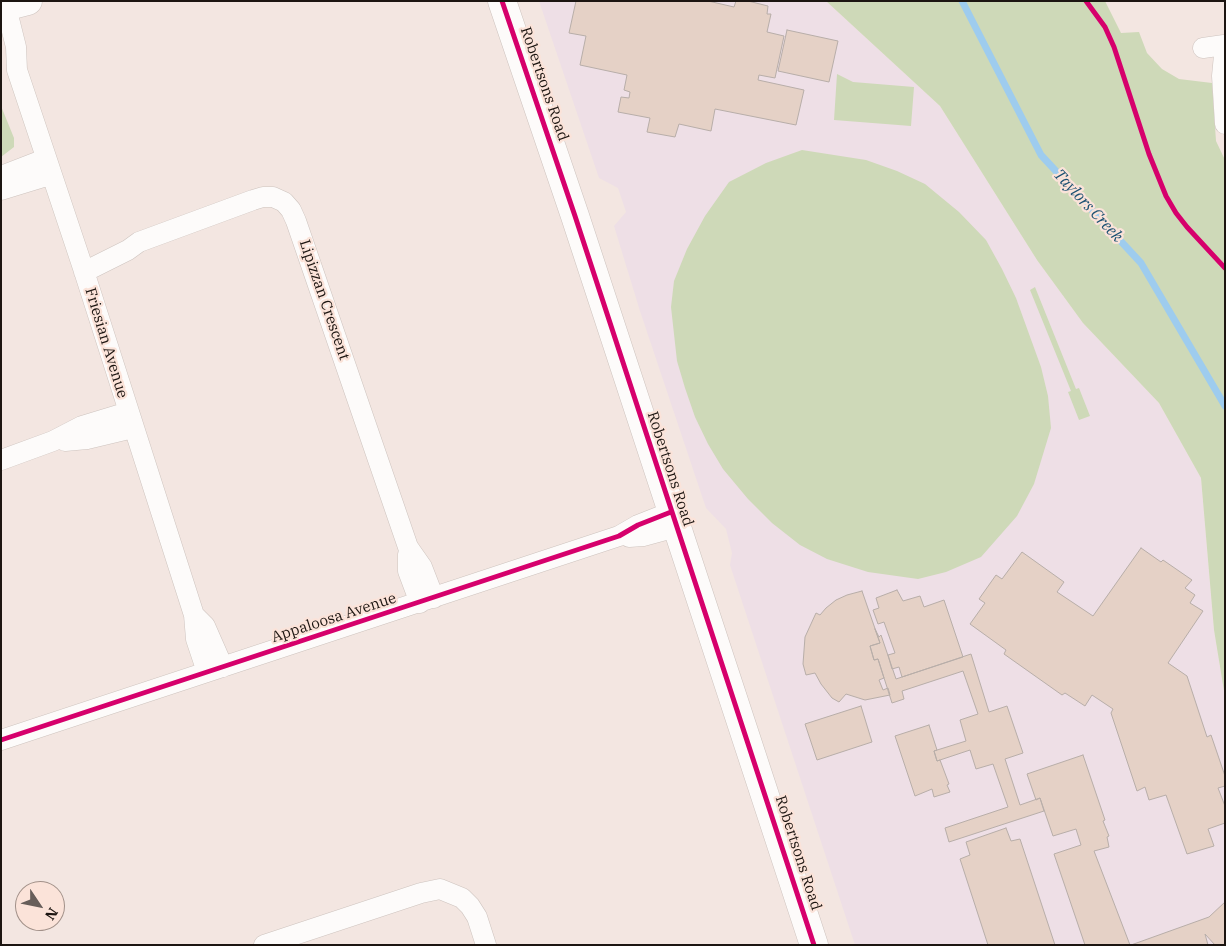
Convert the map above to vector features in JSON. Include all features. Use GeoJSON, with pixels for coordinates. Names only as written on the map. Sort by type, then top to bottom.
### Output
{"type":"FeatureCollection","features":[{"type":"Feature","properties":{"kind":"street","name":"Robertsons Road"},"geometry":{"type":"LineString","coordinates":[[502,1],[575,216],[814,945]]}},
{"type":"Feature","properties":{"kind":"street","name":"Friesian Avenue"},"geometry":{"type":"LineString","coordinates":[[12,5],[17,70],[194,615],[196,639],[215,670]]}},
{"type":"Feature","properties":{"kind":"street"},"geometry":{"type":"LineString","coordinates":[[1203,48],[1224,45],[1222,76],[1225,124]]}},
{"type":"Feature","properties":{"kind":"street","name":"Friesian Avenue"},"geometry":{"type":"LineString","coordinates":[[1,47],[5,59],[17,70]]}},
{"type":"Feature","properties":{"kind":"street"},"geometry":{"type":"LineString","coordinates":[[1,176],[48,167]]}},
{"type":"Feature","properties":{"kind":"street"},"geometry":{"type":"LineString","coordinates":[[1,190],[48,167]]}},
{"type":"Feature","properties":{"kind":"street","name":"Lipizzan Crescent"},"geometry":{"type":"LineString","coordinates":[[81,265],[116,242],[128,240],[139,242],[263,197],[273,197],[284,202],[291,210],[408,547],[408,571],[427,600]]}},
{"type":"Feature","properties":{"kind":"street"},"geometry":{"type":"LineString","coordinates":[[1,460],[53,441],[82,426],[130,420]]}},
{"type":"Feature","properties":{"kind":"street","name":"Appaloosa Avenue"},"geometry":{"type":"LineString","coordinates":[[1,740],[619,536],[643,536],[673,519]]}},
{"type":"Feature","properties":{"kind":"street"},"geometry":{"type":"LineString","coordinates":[[264,945],[421,893],[440,889],[462,898],[470,906],[477,917],[486,945]]}},
{"type":"Feature","properties":{"kind":"shaded area"},"geometry":{"type":"Polygon","coordinates":[[[539,1],[826,1],[940,106],[1037,260],[1083,323],[1159,403],[1201,478],[1214,630],[1225,697],[1225,945],[855,945],[730,565],[732,553],[726,529],[706,508],[640,311],[614,226],[626,212],[618,188],[599,178],[539,1]]]}},
{"type":"Feature","properties":{"kind":"green space"},"geometry":{"type":"Polygon","coordinates":[[[826,1],[1105,1],[1121,33],[1139,32],[1147,53],[1162,69],[1179,79],[1212,83],[1216,141],[1225,160],[1225,697],[1214,630],[1201,478],[1159,403],[1083,323],[1037,260],[940,106],[826,1]]]}},
{"type":"Feature","properties":{"kind":"green space"},"geometry":{"type":"Polygon","coordinates":[[[837,74],[853,82],[914,87],[911,126],[834,120],[837,74]]]}},
{"type":"Feature","properties":{"kind":"green space"},"geometry":{"type":"Polygon","coordinates":[[[1,106],[14,138],[14,147],[1,157],[1,106]]]}},
{"type":"Feature","properties":{"kind":"green space"},"geometry":{"type":"Polygon","coordinates":[[[802,150],[866,160],[897,171],[925,184],[959,212],[986,240],[1002,269],[1016,298],[1041,367],[1048,396],[1051,428],[1034,484],[1017,516],[981,557],[946,572],[918,579],[868,572],[827,559],[800,545],[772,523],[748,499],[723,469],[695,417],[685,388],[677,361],[671,307],[674,281],[687,249],[705,216],[729,182],[766,163],[802,150]]]}},
{"type":"Feature","properties":{"kind":"green space"},"geometry":{"type":"Polygon","coordinates":[[[1035,287],[1076,389],[1079,388],[1090,416],[1079,420],[1068,392],[1071,391],[1030,290],[1035,287]]]}},
{"type":"Feature","properties":{"kind":"building"},"geometry":{"type":"Polygon","coordinates":[[[576,1],[708,1],[734,7],[736,1],[748,1],[768,6],[767,14],[771,14],[767,32],[784,36],[775,78],[759,75],[758,80],[804,90],[796,125],[715,109],[711,131],[679,124],[675,137],[647,132],[650,118],[618,112],[621,97],[629,98],[630,92],[624,90],[627,75],[580,65],[586,36],[569,33],[576,1]]]}},
{"type":"Feature","properties":{"kind":"building"},"geometry":{"type":"Polygon","coordinates":[[[787,30],[838,41],[829,82],[778,71],[787,30]]]}},
{"type":"Feature","properties":{"kind":"building"},"geometry":{"type":"Polygon","coordinates":[[[1141,548],[1161,562],[1163,560],[1192,580],[1185,588],[1195,595],[1190,603],[1203,611],[1168,663],[1187,676],[1207,737],[1211,735],[1225,776],[1225,786],[1218,788],[1225,806],[1225,823],[1208,829],[1214,846],[1187,854],[1166,795],[1149,800],[1145,787],[1137,791],[1111,713],[1113,709],[1092,695],[1085,706],[1065,693],[1062,695],[1004,654],[1006,650],[970,624],[985,603],[979,599],[996,575],[1002,579],[1022,552],[1064,582],[1057,592],[1093,616],[1141,548]]]}},
{"type":"Feature","properties":{"kind":"building"},"geometry":{"type":"Polygon","coordinates":[[[897,590],[903,601],[920,596],[924,607],[944,600],[963,657],[902,677],[899,667],[892,669],[888,655],[895,653],[884,622],[878,624],[873,610],[879,608],[876,598],[897,590]]]}},
{"type":"Feature","properties":{"kind":"building"},"geometry":{"type":"Polygon","coordinates":[[[862,591],[880,643],[870,646],[874,660],[878,659],[884,678],[879,680],[883,690],[888,688],[890,695],[865,700],[846,694],[839,702],[832,698],[815,673],[806,675],[803,664],[805,637],[816,613],[820,615],[836,600],[862,591]]]}},
{"type":"Feature","properties":{"kind":"building"},"geometry":{"type":"Polygon","coordinates":[[[875,629],[879,637],[881,635],[896,679],[971,654],[989,712],[1007,706],[1023,753],[1005,759],[1020,805],[1040,798],[1044,811],[949,842],[945,828],[1008,807],[993,764],[976,769],[970,750],[937,761],[934,751],[966,741],[960,720],[978,714],[963,671],[902,691],[904,699],[892,703],[878,659],[874,660],[870,646],[880,643],[875,629]]]}},
{"type":"Feature","properties":{"kind":"building"},"geometry":{"type":"Polygon","coordinates":[[[861,706],[872,742],[817,760],[805,724],[861,706]]]}},
{"type":"Feature","properties":{"kind":"building"},"geometry":{"type":"Polygon","coordinates":[[[929,725],[937,750],[934,751],[937,761],[940,760],[950,792],[934,797],[932,789],[915,796],[895,736],[929,725]]]}},
{"type":"Feature","properties":{"kind":"building"},"geometry":{"type":"Polygon","coordinates":[[[1083,755],[1109,836],[1107,837],[1109,847],[1094,851],[1130,945],[1085,945],[1054,854],[1081,845],[1076,829],[1053,836],[1040,798],[1036,800],[1027,774],[1083,755]]]}},
{"type":"Feature","properties":{"kind":"building"},"geometry":{"type":"Polygon","coordinates":[[[1006,828],[1011,841],[1020,839],[1055,945],[988,945],[960,859],[970,855],[966,842],[1006,828]]]}},
{"type":"Feature","properties":{"kind":"building"},"geometry":{"type":"Polygon","coordinates":[[[1225,902],[1225,945],[1215,945],[1205,934],[1208,945],[1131,945],[1209,917],[1225,902]]]}},
{"type":"Feature","properties":{"kind":"waterway","name":"Taylors Creek"},"geometry":{"type":"LineString","coordinates":[[962,1],[1041,155],[1141,263],[1225,406]]}},
{"type":"Feature","properties":{"kind":"cycle path"},"geometry":{"type":"LineString","coordinates":[[502,1],[575,216],[814,945]]}},
{"type":"Feature","properties":{"kind":"cycle path"},"geometry":{"type":"LineString","coordinates":[[1086,1],[1105,27],[1114,47],[1149,154],[1166,196],[1187,227],[1225,268]]}},
{"type":"Feature","properties":{"kind":"cycle path"},"geometry":{"type":"LineString","coordinates":[[1,740],[619,536],[638,525],[671,512]]}}]}
